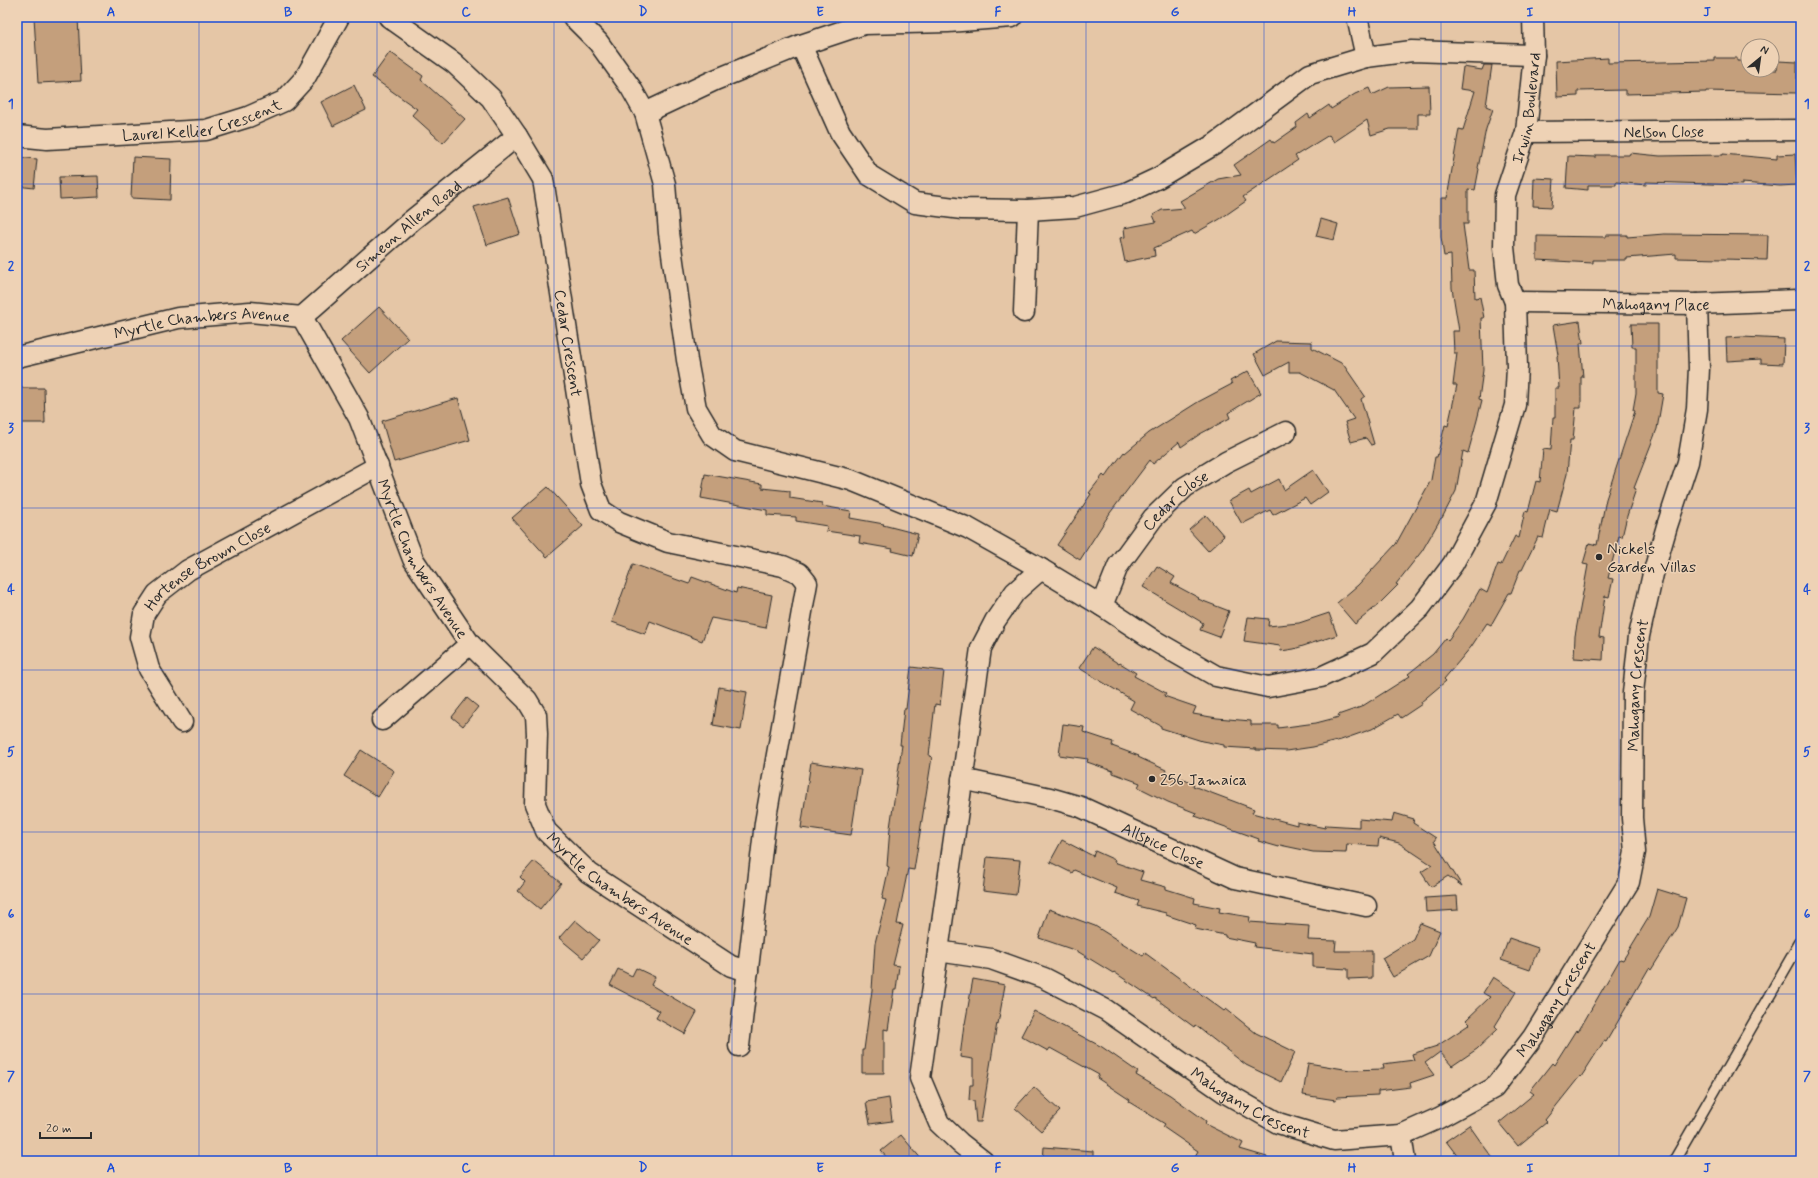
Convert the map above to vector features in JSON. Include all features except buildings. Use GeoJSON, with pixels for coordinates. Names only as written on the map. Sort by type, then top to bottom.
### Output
{"type":"FeatureCollection","features":[{"type":"Feature","properties":{"kind":"street","name":"Laurel Kellier Crescent"},"geometry":{"type":"LineString","coordinates":[[17,136],[47,139],[206,130],[248,117],[284,102],[295,90],[305,78],[339,17]]}},
{"type":"Feature","properties":{"kind":"street","name":"Cedar Crescent"},"geometry":{"type":"LineString","coordinates":[[389,17],[454,63],[491,98],[517,136],[543,179],[591,484],[601,510],[619,522],[668,542],[783,566],[799,573],[807,584],[765,823],[748,971]]}},
{"type":"Feature","properties":{"kind":"street","name":"Irwin Boulevard"},"geometry":{"type":"LineString","coordinates":[[574,17],[598,42],[631,88],[645,113],[664,184],[669,233],[687,360],[696,408],[712,435],[735,451],[844,478],[968,528],[1041,569],[1102,606],[1155,641],[1216,676],[1268,687],[1321,677],[1373,653],[1420,608],[1453,564],[1486,503],[1515,405],[1517,367],[1515,302],[1508,285],[1504,248],[1505,195],[1526,132],[1534,55],[1533,17]]}},
{"type":"Feature","properties":{"kind":"street"},"geometry":{"type":"LineString","coordinates":[[645,113],[715,80],[864,20],[948,22],[1012,17]]}},
{"type":"Feature","properties":{"kind":"street"},"geometry":{"type":"LineString","coordinates":[[1357,17],[1366,57]]}},
{"type":"Feature","properties":{"kind":"street"},"geometry":{"type":"LineString","coordinates":[[801,45],[840,132],[869,175],[915,203],[962,209],[1028,210],[1075,207],[1126,193],[1158,178],[1216,144],[1310,74],[1366,57],[1412,51],[1534,55]]}},
{"type":"Feature","properties":{"kind":"street","name":"Nelson Close"},"geometry":{"type":"LineString","coordinates":[[1526,132],[1801,130]]}},
{"type":"Feature","properties":{"kind":"street","name":"Simeon Allen Road"},"geometry":{"type":"LineString","coordinates":[[302,318],[411,221],[517,136]]}},
{"type":"Feature","properties":{"kind":"street"},"geometry":{"type":"LineString","coordinates":[[1024,312],[1028,210]]}},
{"type":"Feature","properties":{"kind":"street","name":"Mahogany Place"},"geometry":{"type":"LineString","coordinates":[[1515,302],[1697,304],[1797,300]]}},
{"type":"Feature","properties":{"kind":"street","name":"Mahogany Crescent"},"geometry":{"type":"LineString","coordinates":[[938,951],[991,959],[1044,978],[1106,1010],[1224,1092],[1278,1123],[1334,1140],[1400,1135],[1439,1118],[1494,1088],[1533,1036],[1629,882],[1635,852],[1632,818],[1632,694],[1639,636],[1653,574],[1666,526],[1688,462],[1698,409],[1699,368],[1697,304]]}},
{"type":"Feature","properties":{"kind":"street","name":"Myrtle Chambers Avenue"},"geometry":{"type":"LineString","coordinates":[[17,357],[178,318],[250,312],[302,318],[359,418],[413,558],[470,644],[527,700],[536,715],[537,734],[535,804],[546,831],[589,873],[731,966],[748,971]]}},
{"type":"Feature","properties":{"kind":"street","name":"Cedar Close"},"geometry":{"type":"LineString","coordinates":[[1102,606],[1118,566],[1153,518],[1185,487],[1226,462],[1286,432]]}},
{"type":"Feature","properties":{"kind":"street","name":"Hortense Brown Close"},"geometry":{"type":"LineString","coordinates":[[182,722],[149,669],[140,637],[144,614],[157,594],[188,570],[378,466]]}},
{"type":"Feature","properties":{"kind":"street"},"geometry":{"type":"LineString","coordinates":[[983,1161],[960,1143],[939,1123],[920,1078],[981,648],[995,621],[1015,592],[1041,569]]}},
{"type":"Feature","properties":{"kind":"street"},"geometry":{"type":"LineString","coordinates":[[382,720],[470,644]]}},
{"type":"Feature","properties":{"kind":"street","name":"Allspice Close"},"geometry":{"type":"LineString","coordinates":[[962,779],[1050,798],[1081,807],[1235,878],[1366,906]]}},
{"type":"Feature","properties":{"kind":"street"},"geometry":{"type":"LineString","coordinates":[[739,1046],[748,971]]}},
{"type":"Feature","properties":{"kind":"street"},"geometry":{"type":"LineString","coordinates":[[1400,1135],[1405,1161]]}},
{"type":"Feature","properties":{"kind":"lane"},"geometry":{"type":"LineString","coordinates":[[1674,1161],[1801,941]]}},
{"type":"Feature","properties":{"kind":"place","name":"Nickels Garden Villas"},"geometry":{"type":"Point","coordinates":[1599,557]}},
{"type":"Feature","properties":{"kind":"place","name":"256 Jamaica"},"geometry":{"type":"Point","coordinates":[1152,779]}}]}
